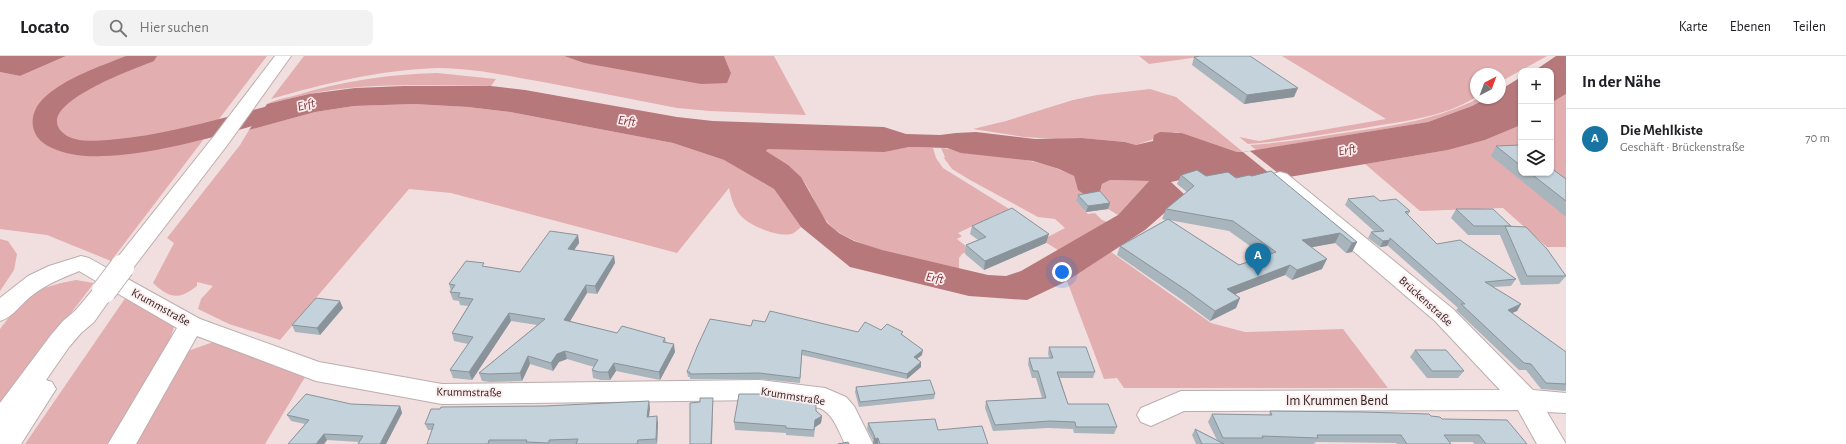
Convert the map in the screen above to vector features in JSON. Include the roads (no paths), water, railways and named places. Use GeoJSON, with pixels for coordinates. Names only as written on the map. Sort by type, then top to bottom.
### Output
{"type":"FeatureCollection","features":[{"type":"Feature","properties":{"kind":"street"},"geometry":{"type":"LineString","coordinates":[[0,424],[60,341],[72,327],[86,316],[122,266],[247,106],[283,56]]}},
{"type":"Feature","properties":{"kind":"street","name":"Brückenstraße"},"geometry":{"type":"LineString","coordinates":[[1280,178],[1444,316],[1526,400],[1552,444]]}},
{"type":"Feature","properties":{"kind":"street","name":"Krummstraße"},"geometry":{"type":"LineString","coordinates":[[0,313],[13,298],[33,282],[49,273],[81,263],[191,325],[316,371],[442,394],[759,390],[825,398],[836,404],[844,413],[859,444]]}},
{"type":"Feature","properties":{"kind":"street"},"geometry":{"type":"LineString","coordinates":[[6,444],[80,332],[86,316]]}},
{"type":"Feature","properties":{"kind":"street"},"geometry":{"type":"LineString","coordinates":[[122,444],[191,325]]}},
{"type":"Feature","properties":{"kind":"street","name":"Im Krummen Bend"},"geometry":{"type":"LineString","coordinates":[[1152,415],[1181,401],[1526,400],[1566,403]]}},
{"type":"Feature","properties":{"kind":"water"},"geometry":{"type":"Polygon","coordinates":[[[0,56],[66,56],[20,76],[0,72],[0,56]]]}},
{"type":"Feature","properties":{"kind":"water"},"geometry":{"type":"Polygon","coordinates":[[[564,56],[724,56],[731,73],[727,83],[701,84],[584,63],[564,56]]]}},
{"type":"Feature","properties":{"kind":"water"},"geometry":{"type":"Polygon","coordinates":[[[1556,56],[1566,56],[1566,94],[1554,101],[1554,68],[1538,68],[1556,56]]]}},
{"type":"Feature","properties":{"kind":"water"},"geometry":{"type":"Polygon","coordinates":[[[1518,79],[1518,126],[1485,140],[1448,150],[1289,177],[1193,177],[1171,182],[1185,195],[1145,230],[1067,281],[1027,300],[969,296],[850,267],[801,227],[774,189],[724,160],[673,143],[510,112],[468,107],[414,104],[354,106],[315,112],[249,130],[267,104],[309,94],[355,88],[404,86],[491,86],[525,90],[677,117],[713,121],[884,127],[906,134],[940,135],[976,132],[1035,139],[1082,138],[1125,142],[1136,145],[1153,141],[1154,135],[1160,132],[1182,133],[1237,152],[1243,152],[1428,122],[1476,104],[1506,104],[1506,86],[1518,79]],[[909,147],[884,152],[768,149],[766,151],[788,165],[801,177],[827,223],[839,233],[854,241],[882,250],[988,275],[1006,276],[1021,271],[1118,215],[1149,181],[1110,180],[1102,184],[1099,196],[1088,197],[1078,190],[1074,176],[1059,169],[1033,161],[961,153],[947,148],[909,147]]]}},
{"type":"Feature","properties":{"kind":"waterway","name":"Erft"},"geometry":{"type":"LineString","coordinates":[[146,56],[76,87],[53,103],[45,114],[44,121],[51,136],[62,144],[69,146],[108,148],[181,136],[300,105]]}},
{"type":"Feature","properties":{"kind":"place","name":"Die Mehlkiste"},"geometry":{"type":"Point","coordinates":[1258,276]}}]}
